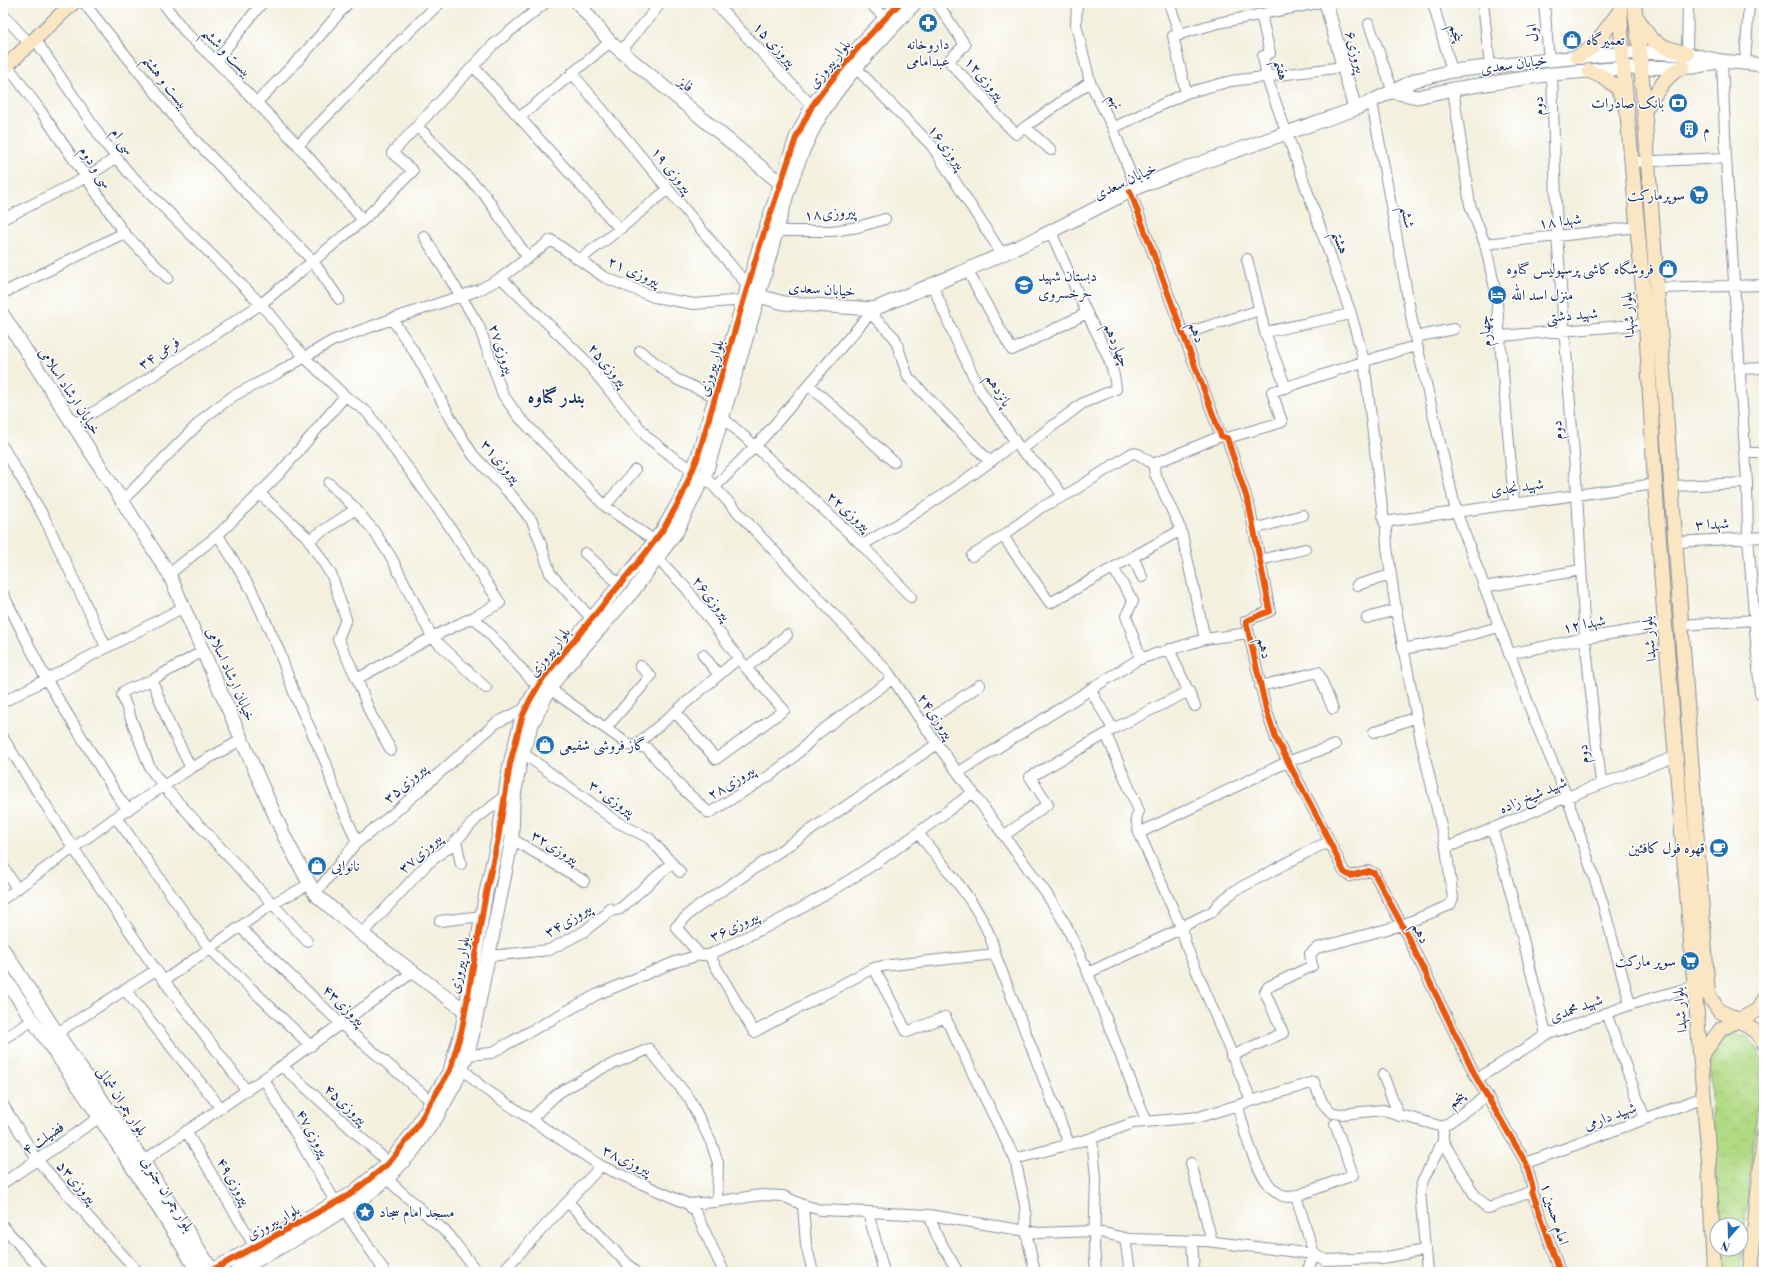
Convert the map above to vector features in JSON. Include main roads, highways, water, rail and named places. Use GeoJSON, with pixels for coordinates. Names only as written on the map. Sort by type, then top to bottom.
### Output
{"type":"FeatureCollection","features":[{"type":"Feature","properties":{"kind":"main road"},"geometry":{"type":"LineString","coordinates":[[5,67],[73,3]]}},
{"type":"Feature","properties":{"kind":"main road"},"geometry":{"type":"LineString","coordinates":[[1578,57],[1592,48],[1620,7]]}},
{"type":"Feature","properties":{"kind":"main road","name":"بلوار شهدا"},"geometry":{"type":"LineString","coordinates":[[1620,7],[1622,52],[1646,324],[1654,484],[1665,625],[1677,756],[1698,937],[1708,994],[1719,1011],[1739,1020],[1756,1032],[1764,1043]]}},
{"type":"Feature","properties":{"kind":"main road"},"geometry":{"type":"LineString","coordinates":[[1634,8],[1651,39],[1685,60],[1661,86],[1644,111]]}},
{"type":"Feature","properties":{"kind":"main road","name":"بلوار شهدا"},"geometry":{"type":"LineString","coordinates":[[1634,8],[1640,52],[1647,161],[1677,542],[1698,937],[1695,986],[1709,1161],[1714,1272]]}},
{"type":"Feature","properties":{"kind":"main road"},"geometry":{"type":"LineString","coordinates":[[1589,71],[1617,87],[1627,109]]}},
{"type":"Feature","properties":{"kind":"main road"},"geometry":{"type":"LineString","coordinates":[[1701,1056],[1721,1029],[1758,1010],[1764,998]]}},
{"type":"Feature","properties":{"kind":"main road"},"geometry":{"type":"LineString","coordinates":[[1750,1272],[1760,1222],[1764,1134]]}},
{"type":"Feature","properties":{"kind":"place","name":"داروخانه عبدامامی"},"geometry":{"type":"Point","coordinates":[928,23]}},
{"type":"Feature","properties":{"kind":"place","name":"تعمیرگاه"},"geometry":{"type":"Point","coordinates":[1572,40]}},
{"type":"Feature","properties":{"kind":"place","name":"بانک صادرات"},"geometry":{"type":"Point","coordinates":[1678,103]}},
{"type":"Feature","properties":{"kind":"place","name":"م"},"geometry":{"type":"Point","coordinates":[1689,129]}},
{"type":"Feature","properties":{"kind":"place","name":"سوپرمارکت"},"geometry":{"type":"Point","coordinates":[1699,195]}},
{"type":"Feature","properties":{"kind":"place","name":"فروشگاه کاشی پرسپولیس گناوه"},"geometry":{"type":"Point","coordinates":[1668,269]}},
{"type":"Feature","properties":{"kind":"place","name":"دبستان شهید حرخسروی"},"geometry":{"type":"Point","coordinates":[1024,285]}},
{"type":"Feature","properties":{"kind":"place","name":"منزل اسد الله"},"geometry":{"type":"Point","coordinates":[1497,295]}},
{"type":"Feature","properties":{"kind":"place","name":"گاز فروشی شفیعی"},"geometry":{"type":"Point","coordinates":[545,745]}},
{"type":"Feature","properties":{"kind":"place","name":"قهوه فول کافئین"},"geometry":{"type":"Point","coordinates":[1719,848]}},
{"type":"Feature","properties":{"kind":"place","name":"نانوایی"},"geometry":{"type":"Point","coordinates":[317,866]}},
{"type":"Feature","properties":{"kind":"place","name":"سوپر مارکت"},"geometry":{"type":"Point","coordinates":[1690,961]}},
{"type":"Feature","properties":{"kind":"place","name":"مسجد امام سجاد"},"geometry":{"type":"Point","coordinates":[365,1212]}},
{"type":"Feature","properties":{"kind":"district","name":"بندر گناوه"},"geometry":{"type":"Point","coordinates":[556,396]}}]}
